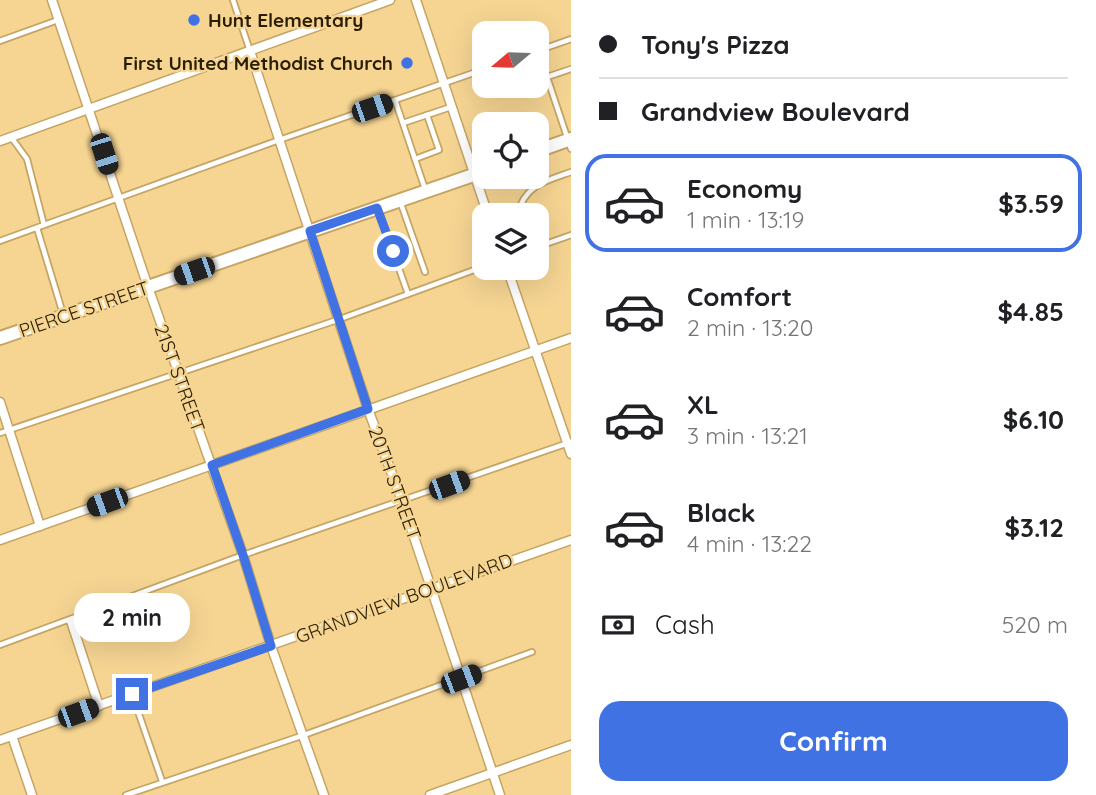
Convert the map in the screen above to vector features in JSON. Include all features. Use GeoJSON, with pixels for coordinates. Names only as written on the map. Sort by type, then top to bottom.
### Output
{"type":"FeatureCollection","features":[{"type":"Feature","properties":{"kind":"main road"},"geometry":{"type":"LineString","coordinates":[[549,148],[570,143]]}},
{"type":"Feature","properties":{"kind":"main road","name":"PIERCE STREET"},"geometry":{"type":"LineString","coordinates":[[0,338],[472,175]]}},
{"type":"Feature","properties":{"kind":"street","name":"21ST STREET"},"geometry":{"type":"LineString","coordinates":[[52,0],[324,795]]}},
{"type":"Feature","properties":{"kind":"street"},"geometry":{"type":"LineString","coordinates":[[0,141],[390,0]]}},
{"type":"Feature","properties":{"kind":"street"},"geometry":{"type":"LineString","coordinates":[[416,0],[451,107],[472,156]]}},
{"type":"Feature","properties":{"kind":"street","name":"20TH STREET"},"geometry":{"type":"LineString","coordinates":[[250,51],[368,409],[402,501],[500,795]]}},
{"type":"Feature","properties":{"kind":"street"},"geometry":{"type":"LineString","coordinates":[[511,280],[571,454]]}},
{"type":"Feature","properties":{"kind":"street"},"geometry":{"type":"LineString","coordinates":[[0,540],[571,338]]}},
{"type":"Feature","properties":{"kind":"street"},"geometry":{"type":"LineString","coordinates":[[0,402],[4,431],[40,526]]}},
{"type":"Feature","properties":{"kind":"street","name":"GRANDVIEW BOULEVARD"},"geometry":{"type":"LineString","coordinates":[[0,740],[571,540]]}},
{"type":"Feature","properties":{"kind":"street"},"geometry":{"type":"LineString","coordinates":[[71,621],[99,705]]}},
{"type":"Feature","properties":{"kind":"street"},"geometry":{"type":"LineString","coordinates":[[12,736],[32,795]]}},
{"type":"Feature","properties":{"kind":"street"},"geometry":{"type":"LineString","coordinates":[[430,795],[571,745]]}},
{"type":"Feature","properties":{"kind":"lane"},"geometry":{"type":"LineString","coordinates":[[233,0],[250,51]]}},
{"type":"Feature","properties":{"kind":"lane"},"geometry":{"type":"LineString","coordinates":[[0,41],[58,20]]}},
{"type":"Feature","properties":{"kind":"lane"},"geometry":{"type":"LineString","coordinates":[[550,46],[571,38]]}},
{"type":"Feature","properties":{"kind":"lane"},"geometry":{"type":"LineString","coordinates":[[570,143],[547,77],[571,69]]}},
{"type":"Feature","properties":{"kind":"lane"},"geometry":{"type":"LineString","coordinates":[[0,241],[472,74]]}},
{"type":"Feature","properties":{"kind":"lane"},"geometry":{"type":"LineString","coordinates":[[395,100],[425,191]]}},
{"type":"Feature","properties":{"kind":"lane"},"geometry":{"type":"LineString","coordinates":[[403,123],[451,107]]}},
{"type":"Feature","properties":{"kind":"lane"},"geometry":{"type":"LineString","coordinates":[[415,159],[439,150],[428,115]]}},
{"type":"Feature","properties":{"kind":"lane"},"geometry":{"type":"LineString","coordinates":[[10,137],[27,159],[44,225]]}},
{"type":"Feature","properties":{"kind":"lane"},"geometry":{"type":"LineString","coordinates":[[522,203],[535,185],[571,172]]}},
{"type":"Feature","properties":{"kind":"lane"},"geometry":{"type":"LineString","coordinates":[[400,200],[425,272]]}},
{"type":"Feature","properties":{"kind":"lane"},"geometry":{"type":"LineString","coordinates":[[377,208],[408,294]]}},
{"type":"Feature","properties":{"kind":"lane"},"geometry":{"type":"LineString","coordinates":[[37,228],[64,316]]}},
{"type":"Feature","properties":{"kind":"lane"},"geometry":{"type":"LineString","coordinates":[[549,243],[571,235]]}},
{"type":"Feature","properties":{"kind":"lane"},"geometry":{"type":"LineString","coordinates":[[4,431],[472,271]]}},
{"type":"Feature","properties":{"kind":"lane"},"geometry":{"type":"LineString","coordinates":[[0,645],[71,621],[243,555],[569,442]]}},
{"type":"Feature","properties":{"kind":"lane"},"geometry":{"type":"LineString","coordinates":[[126,795],[304,735],[532,652]]}},
{"type":"Feature","properties":{"kind":"lane"},"geometry":{"type":"LineString","coordinates":[[132,694],[162,781]]}},
{"type":"Feature","properties":{"kind":"place","name":"Hunt Elementary"},"geometry":{"type":"Point","coordinates":[194,20]}},
{"type":"Feature","properties":{"kind":"place","name":"First United Methodist Church"},"geometry":{"type":"Point","coordinates":[407,63]}},
{"type":"Feature","properties":{"kind":"route"},"geometry":{"type":"LineString","coordinates":[[132,694],[271,646],[212,465],[368,409],[310,231],[377,208],[393,251]]}}]}
